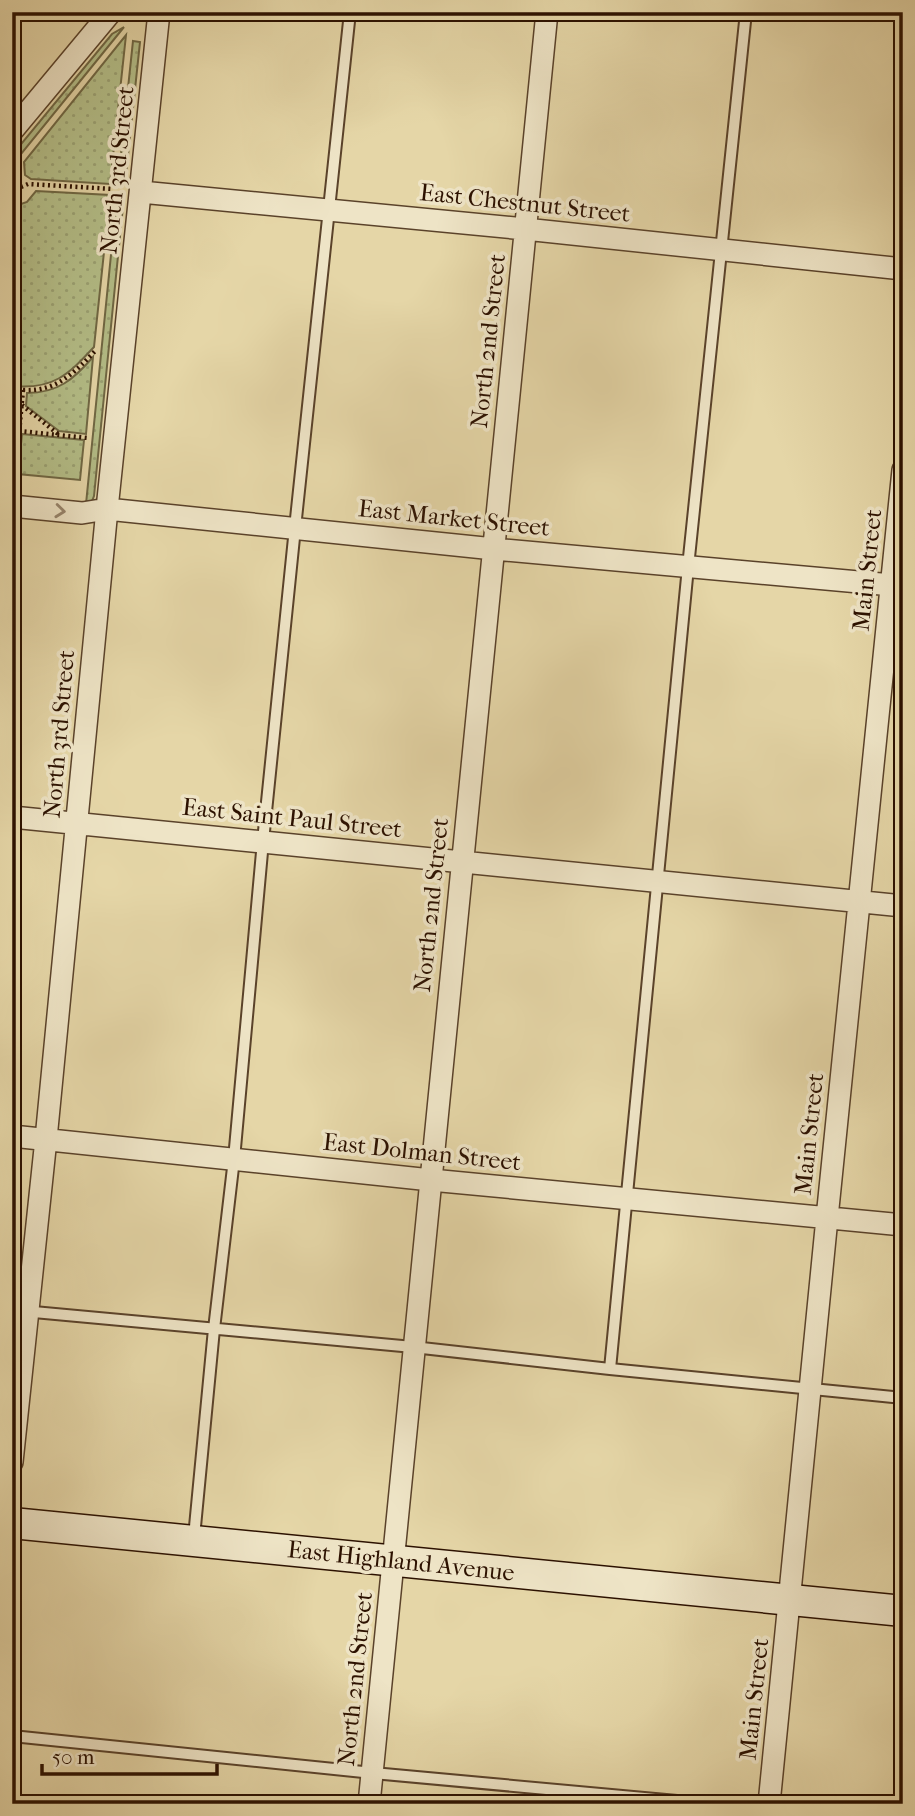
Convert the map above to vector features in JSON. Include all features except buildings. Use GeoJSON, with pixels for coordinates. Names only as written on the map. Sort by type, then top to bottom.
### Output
{"type":"FeatureCollection","features":[{"type":"Feature","properties":{"kind":"street"},"geometry":{"type":"LineString","coordinates":[[12,131],[111,12]]}},
{"type":"Feature","properties":{"kind":"street","name":"North 3rd Street"},"geometry":{"type":"LineString","coordinates":[[12,1462],[20,1310],[46,1139],[107,509],[159,12]]}},
{"type":"Feature","properties":{"kind":"street","name":"North 2nd Street"},"geometry":{"type":"LineString","coordinates":[[369,1804],[547,12]]}},
{"type":"Feature","properties":{"kind":"street","name":"East Chestnut Street"},"geometry":{"type":"LineString","coordinates":[[141,192],[903,269]]}},
{"type":"Feature","properties":{"kind":"street","name":"Main Street"},"geometry":{"type":"LineString","coordinates":[[769,1804],[859,902],[897,585],[903,470]]}},
{"type":"Feature","properties":{"kind":"street","name":"East Market Street"},"geometry":{"type":"LineString","coordinates":[[12,506],[82,513],[107,509],[494,549],[897,585]]}},
{"type":"Feature","properties":{"kind":"street","name":"East Saint Paul Street"},"geometry":{"type":"LineString","coordinates":[[12,817],[903,906]]}},
{"type":"Feature","properties":{"kind":"street","name":"East Dolman Street"},"geometry":{"type":"LineString","coordinates":[[12,1136],[903,1226]]}},
{"type":"Feature","properties":{"kind":"street","name":"East Highland Avenue"},"geometry":{"type":"LineString","coordinates":[[12,1522],[903,1612]]}},
{"type":"Feature","properties":{"kind":"lane"},"geometry":{"type":"LineString","coordinates":[[194,1540],[214,1329],[234,1159],[263,841],[350,12]]}},
{"type":"Feature","properties":{"kind":"lane"},"geometry":{"type":"LineString","coordinates":[[610,1369],[688,567],[746,12]]}},
{"type":"Feature","properties":{"kind":"lane"},"geometry":{"type":"LineString","coordinates":[[20,1310],[413,1347],[903,1398]]}},
{"type":"Feature","properties":{"kind":"lane"},"geometry":{"type":"LineString","coordinates":[[12,1736],[710,1804]]}},
{"type":"Feature","properties":{"kind":"path"},"geometry":{"type":"LineString","coordinates":[[12,206],[14,188],[28,184],[113,189]]}},
{"type":"Feature","properties":{"kind":"path"},"geometry":{"type":"LineString","coordinates":[[12,389],[41,390],[66,379],[97,349]]}},
{"type":"Feature","properties":{"kind":"path"},"geometry":{"type":"LineString","coordinates":[[15,477],[23,390]]}},
{"type":"Feature","properties":{"kind":"path"},"geometry":{"type":"LineString","coordinates":[[22,405],[59,435]]}},
{"type":"Feature","properties":{"kind":"path"},"geometry":{"type":"LineString","coordinates":[[19,431],[88,438]]}},
{"type":"Feature","properties":{"kind":"green space"},"geometry":{"type":"Polygon","coordinates":[[[124,27],[12,165],[12,155],[112,34],[124,27]]]}},
{"type":"Feature","properties":{"kind":"green space"},"geometry":{"type":"Polygon","coordinates":[[[126,35],[110,184],[31,179],[25,175],[24,162],[126,35]]]}},
{"type":"Feature","properties":{"kind":"green space"},"geometry":{"type":"Polygon","coordinates":[[[133,41],[140,42],[126,174],[119,173],[133,41]]]}},
{"type":"Feature","properties":{"kind":"green space"},"geometry":{"type":"Polygon","coordinates":[[[36,191],[110,195],[94,347],[59,379],[38,386],[12,386],[12,230],[18,205],[27,202],[36,191]]]}},
{"type":"Feature","properties":{"kind":"green space"},"geometry":{"type":"Polygon","coordinates":[[[117,195],[124,196],[94,496],[92,501],[86,504],[117,195]]]}},
{"type":"Feature","properties":{"kind":"green space"},"geometry":{"type":"Polygon","coordinates":[[[93,357],[86,434],[59,431],[26,406],[27,393],[48,390],[64,383],[93,357]]]}},
{"type":"Feature","properties":{"kind":"green space"},"geometry":{"type":"Polygon","coordinates":[[[22,434],[84,440],[80,480],[18,474],[22,434]]]}}]}
